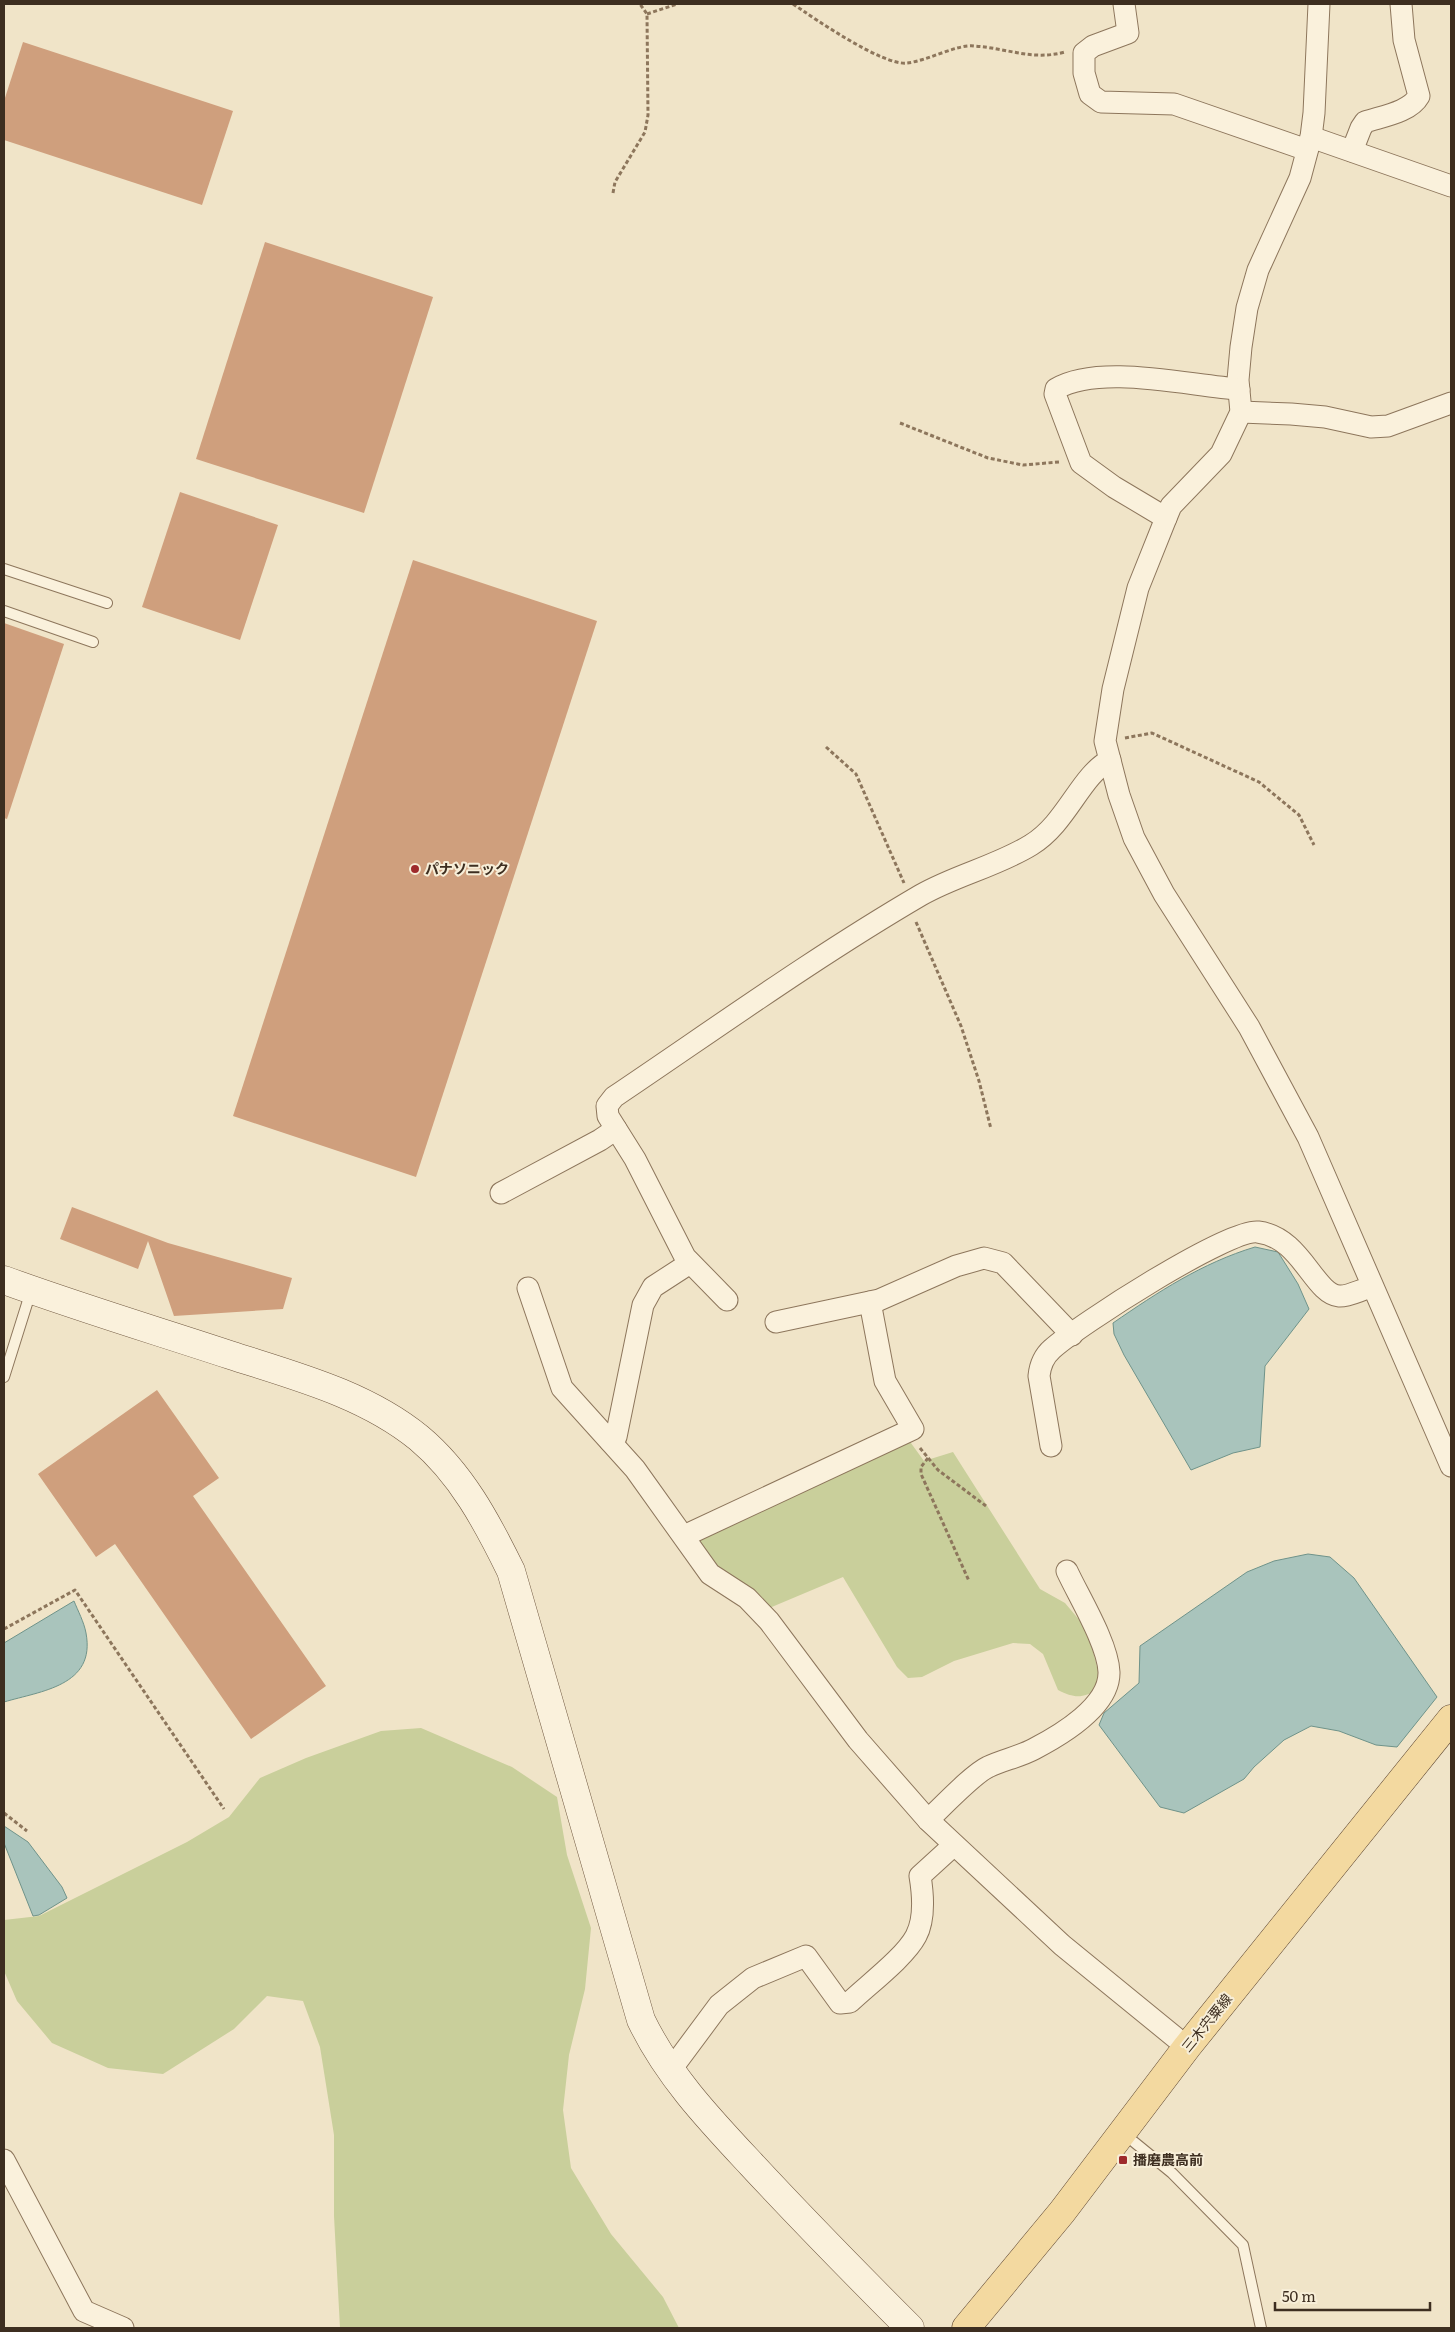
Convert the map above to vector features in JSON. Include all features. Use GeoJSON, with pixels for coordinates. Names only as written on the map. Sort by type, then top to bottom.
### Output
{"type":"FeatureCollection","features":[{"type":"Feature","properties":{"kind":"main road","name":"三木宍粟線"},"geometry":{"type":"LineString","coordinates":[[966,2328],[1062,2212],[1187,2048],[1451,1719]]}},
{"type":"Feature","properties":{"kind":"street"},"geometry":{"type":"LineString","coordinates":[[1124,4],[1128,33],[1093,46],[1084,53],[1084,73],[1090,94],[1100,102],[1174,104],[1309,144],[1352,152],[1451,186]]}},
{"type":"Feature","properties":{"kind":"street"},"geometry":{"type":"LineString","coordinates":[[727,1300],[685,1257],[635,1159],[608,1116],[607,1106],[614,1097],[816,962],[912,901],[1029,846],[1048,834],[1070,807],[1098,766],[1107,750],[1114,689],[1138,588],[1166,518],[1171,506],[1221,454],[1241,412],[1239,389],[1240,347],[1247,308],[1258,270],[1300,178],[1309,144],[1314,113],[1319,4]]}},
{"type":"Feature","properties":{"kind":"street"},"geometry":{"type":"LineString","coordinates":[[1352,152],[1361,128],[1366,122],[1408,107],[1415,103],[1419,96],[1404,40],[1401,4]]}},
{"type":"Feature","properties":{"kind":"street"},"geometry":{"type":"LineString","coordinates":[[1166,518],[1114,487],[1081,464],[1055,394],[1056,389],[1064,385],[1106,377],[1126,377],[1239,389]]}},
{"type":"Feature","properties":{"kind":"street"},"geometry":{"type":"LineString","coordinates":[[1241,412],[1272,412],[1325,417],[1371,427],[1388,426],[1451,403]]}},
{"type":"Feature","properties":{"kind":"street"},"geometry":{"type":"LineString","coordinates":[[1107,750],[1134,838],[1164,894],[1249,1027],[1308,1138],[1451,1466]]}},
{"type":"Feature","properties":{"kind":"street"},"geometry":{"type":"LineString","coordinates":[[502,1193],[600,1140],[616,1128]]}},
{"type":"Feature","properties":{"kind":"street"},"geometry":{"type":"LineString","coordinates":[[1051,1446],[1039,1376],[1040,1366],[1050,1350],[1072,1334],[1210,1248],[1257,1232],[1272,1235],[1298,1254],[1322,1288],[1331,1293],[1339,1296],[1372,1287]]}},
{"type":"Feature","properties":{"kind":"street"},"geometry":{"type":"LineString","coordinates":[[776,1322],[870,1302],[956,1266],[984,1258],[994,1259],[1003,1263],[1072,1334]]}},
{"type":"Feature","properties":{"kind":"street"},"geometry":{"type":"LineString","coordinates":[[610,1441],[616,1437],[643,1305],[653,1287],[690,1263]]}},
{"type":"Feature","properties":{"kind":"street"},"geometry":{"type":"LineString","coordinates":[[4,1280],[317,1383],[373,1407],[419,1439],[459,1479],[491,1529],[511,1570],[641,2020],[670,2071],[702,2112],[802,2219],[910,2328]]}},
{"type":"Feature","properties":{"kind":"street"},"geometry":{"type":"LineString","coordinates":[[528,1288],[562,1388],[636,1469],[710,1574],[747,1598],[769,1621],[858,1740],[928,1820],[1062,1945],[1187,2048]]}},
{"type":"Feature","properties":{"kind":"street"},"geometry":{"type":"LineString","coordinates":[[684,1536],[913,1429],[885,1381],[870,1302]]}},
{"type":"Feature","properties":{"kind":"street"},"geometry":{"type":"LineString","coordinates":[[928,1820],[986,1767],[1034,1749],[1088,1714],[1102,1700],[1108,1688],[1109,1671],[1100,1640],[1067,1571]]}},
{"type":"Feature","properties":{"kind":"street"},"geometry":{"type":"LineString","coordinates":[[670,2071],[719,2005],[753,1978],[806,1956],[840,2003],[850,2002],[910,1946],[917,1934],[924,1897],[920,1876],[954,1845]]}},
{"type":"Feature","properties":{"kind":"street"},"geometry":{"type":"LineString","coordinates":[[4,2160],[84,2311],[123,2328]]}},
{"type":"Feature","properties":{"kind":"lane"},"geometry":{"type":"LineString","coordinates":[[4,569],[107,603]]}},
{"type":"Feature","properties":{"kind":"lane"},"geometry":{"type":"LineString","coordinates":[[4,611],[93,642]]}},
{"type":"Feature","properties":{"kind":"lane"},"geometry":{"type":"LineString","coordinates":[[4,1377],[31,1290]]}},
{"type":"Feature","properties":{"kind":"lane"},"geometry":{"type":"LineString","coordinates":[[1123,2132],[1172,2173],[1243,2245],[1261,2328]]}},
{"type":"Feature","properties":{"kind":"path"},"geometry":{"type":"LineString","coordinates":[[612,193],[615,182],[645,132],[648,115],[647,14],[640,4]]}},
{"type":"Feature","properties":{"kind":"path"},"geometry":{"type":"LineString","coordinates":[[647,14],[676,4]]}},
{"type":"Feature","properties":{"kind":"path"},"geometry":{"type":"LineString","coordinates":[[793,4],[884,59],[906,63],[971,46],[1034,57],[1049,57],[1073,50]]}},
{"type":"Feature","properties":{"kind":"path"},"geometry":{"type":"LineString","coordinates":[[900,423],[988,458],[1022,465],[1079,460]]}},
{"type":"Feature","properties":{"kind":"path"},"geometry":{"type":"LineString","coordinates":[[1107,750],[1152,733],[1259,782],[1300,815],[1314,845]]}},
{"type":"Feature","properties":{"kind":"path"},"geometry":{"type":"LineString","coordinates":[[826,747],[856,774],[912,901],[916,924],[961,1026],[980,1081],[991,1129]]}},
{"type":"Feature","properties":{"kind":"path"},"geometry":{"type":"LineString","coordinates":[[907,1432],[938,1470],[986,1506]]}},
{"type":"Feature","properties":{"kind":"path"},"geometry":{"type":"LineString","coordinates":[[928,1458],[921,1467],[921,1474],[970,1581]]}},
{"type":"Feature","properties":{"kind":"path"},"geometry":{"type":"LineString","coordinates":[[4,1628],[75,1590],[224,1809]]}},
{"type":"Feature","properties":{"kind":"path"},"geometry":{"type":"LineString","coordinates":[[4,1813],[27,1831]]}},
{"type":"Feature","properties":{"kind":"green space"},"geometry":{"type":"Polygon","coordinates":[[[908,1439],[924,1461],[953,1452],[1040,1589],[1065,1603],[1081,1622],[1092,1647],[1098,1671],[1098,1689],[1083,1696],[1073,1696],[1058,1690],[1043,1654],[1030,1644],[1013,1643],[954,1661],[922,1677],[908,1678],[897,1667],[843,1577],[767,1609],[721,1573],[695,1537],[908,1439]]]}},
{"type":"Feature","properties":{"kind":"green space"},"geometry":{"type":"Polygon","coordinates":[[[421,1728],[512,1767],[557,1797],[567,1855],[591,1928],[585,1989],[569,2055],[563,2110],[571,2168],[611,2234],[663,2297],[679,2328],[340,2328],[334,2216],[334,2135],[320,2047],[303,2001],[267,1996],[234,2029],[163,2074],[108,2068],[52,2043],[17,2001],[4,1971],[4,1920],[39,1916],[187,1842],[229,1817],[260,1778],[306,1758],[381,1731],[421,1728]]]}},
{"type":"Feature","properties":{"kind":"water"},"geometry":{"type":"Polygon","coordinates":[[[1255,1247],[1278,1252],[1298,1284],[1309,1309],[1265,1366],[1260,1447],[1233,1453],[1191,1470],[1124,1355],[1114,1334],[1113,1323],[1181,1279],[1217,1261],[1255,1247]]]}},
{"type":"Feature","properties":{"kind":"water"},"geometry":{"type":"Polygon","coordinates":[[[1308,1554],[1330,1557],[1354,1578],[1437,1697],[1397,1747],[1376,1745],[1339,1731],[1311,1726],[1284,1740],[1254,1767],[1244,1779],[1184,1813],[1160,1807],[1099,1725],[1104,1713],[1139,1683],[1140,1646],[1247,1572],[1274,1561],[1308,1554]]]}},
{"type":"Feature","properties":{"kind":"water"},"geometry":{"type":"Polygon","coordinates":[[[74,1601],[86,1633],[87,1651],[83,1665],[63,1683],[34,1694],[4,1702],[4,1643],[74,1601]]]}},
{"type":"Feature","properties":{"kind":"water"},"geometry":{"type":"Polygon","coordinates":[[[4,1826],[28,1842],[62,1887],[67,1898],[39,1915],[33,1916],[4,1843],[4,1826]]]}},
{"type":"Feature","properties":{"kind":"building"},"geometry":{"type":"Polygon","coordinates":[[[23,42],[233,111],[202,205],[4,140],[4,101],[23,42]]]}},
{"type":"Feature","properties":{"kind":"building"},"geometry":{"type":"Polygon","coordinates":[[[265,242],[433,297],[364,513],[196,459],[265,242]]]}},
{"type":"Feature","properties":{"kind":"building"},"geometry":{"type":"Polygon","coordinates":[[[180,492],[278,525],[240,640],[142,607],[180,492]]]}},
{"type":"Feature","properties":{"kind":"building","name":"パナソニック"},"geometry":{"type":"Polygon","coordinates":[[[413,560],[597,621],[416,1177],[233,1116],[413,560]]]}},
{"type":"Feature","properties":{"kind":"building"},"geometry":{"type":"Polygon","coordinates":[[[4,623],[64,644],[7,819],[4,818],[4,623]]]}},
{"type":"Feature","properties":{"kind":"building"},"geometry":{"type":"Polygon","coordinates":[[[72,1207],[168,1243],[292,1278],[283,1309],[174,1316],[148,1241],[138,1269],[60,1239],[72,1207]]]}},
{"type":"Feature","properties":{"kind":"building"},"geometry":{"type":"Polygon","coordinates":[[[157,1390],[219,1478],[193,1496],[326,1686],[251,1739],[115,1544],[96,1557],[38,1474],[157,1390]]]}},
{"type":"Feature","properties":{"kind":"place","name":"パナソニック"},"geometry":{"type":"Point","coordinates":[415,869]}},
{"type":"Feature","properties":{"kind":"place","name":"播磨農高前"},"geometry":{"type":"Point","coordinates":[1123,2160]}}]}
